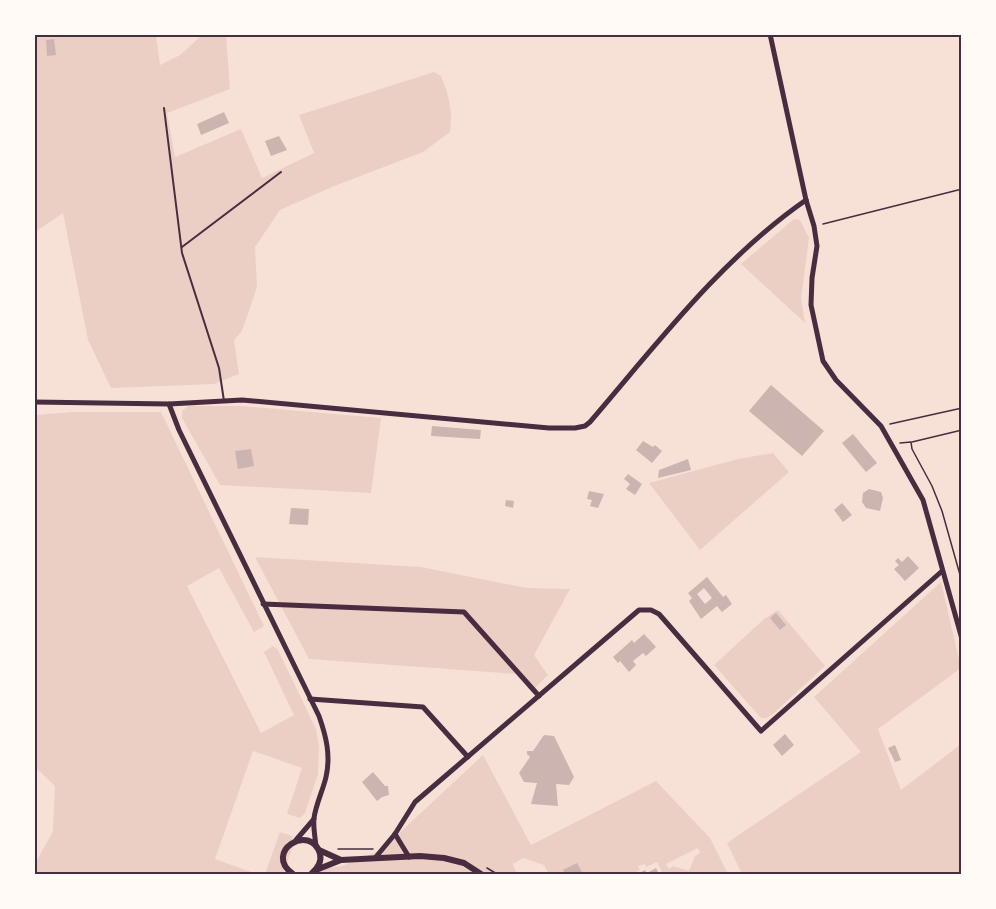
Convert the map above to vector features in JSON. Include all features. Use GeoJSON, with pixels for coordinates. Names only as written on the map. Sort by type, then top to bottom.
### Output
{"type":"FeatureCollection","features":[{"type":"Feature","properties":{"kind":"street"},"geometry":{"type":"LineString","coordinates":[[770,34],[806,200],[814,226],[817,246],[811,305],[823,361],[836,380],[881,426],[923,500],[962,639]]}},
{"type":"Feature","properties":{"kind":"street"},"geometry":{"type":"LineString","coordinates":[[34,402],[169,404],[242,400],[549,428],[583,426],[590,422],[731,262],[783,216],[806,200]]}},
{"type":"Feature","properties":{"kind":"street"},"geometry":{"type":"LineString","coordinates":[[169,404],[179,430],[319,716],[328,748],[327,774],[314,819],[320,861],[313,872]]}},
{"type":"Feature","properties":{"kind":"street"},"geometry":{"type":"LineString","coordinates":[[375,859],[395,834],[415,802],[639,610],[651,610],[659,614],[761,731],[942,572]]}},
{"type":"Feature","properties":{"kind":"street"},"geometry":{"type":"LineString","coordinates":[[263,604],[464,612],[538,696]]}},
{"type":"Feature","properties":{"kind":"street"},"geometry":{"type":"LineString","coordinates":[[310,699],[423,706],[468,757]]}},
{"type":"Feature","properties":{"kind":"street"},"geometry":{"type":"LineString","coordinates":[[289,873],[283,861],[285,850],[314,819]]}},
{"type":"Feature","properties":{"kind":"street"},"geometry":{"type":"LineString","coordinates":[[395,834],[409,857]]}},
{"type":"Feature","properties":{"kind":"street"},"geometry":{"type":"LineString","coordinates":[[296,840],[307,840],[317,848],[341,860]]}},
{"type":"Feature","properties":{"kind":"street"},"geometry":{"type":"LineString","coordinates":[[313,872],[341,860],[409,857],[444,858],[464,863],[481,874]]}},
{"type":"Feature","properties":{"kind":"lane"},"geometry":{"type":"LineString","coordinates":[[164,108],[182,247],[219,368],[224,401]]}},
{"type":"Feature","properties":{"kind":"lane"},"geometry":{"type":"LineString","coordinates":[[182,247],[281,172]]}},
{"type":"Feature","properties":{"kind":"path"},"geometry":{"type":"LineString","coordinates":[[814,226],[962,189]]}},
{"type":"Feature","properties":{"kind":"path"},"geometry":{"type":"LineString","coordinates":[[881,426],[962,408]]}},
{"type":"Feature","properties":{"kind":"path"},"geometry":{"type":"LineString","coordinates":[[891,444],[911,442],[962,430]]}},
{"type":"Feature","properties":{"kind":"path"},"geometry":{"type":"LineString","coordinates":[[911,442],[942,511],[962,582]]}},
{"type":"Feature","properties":{"kind":"shaded area"},"geometry":{"type":"Polygon","coordinates":[[[35,35],[156,35],[160,65],[180,55],[202,35],[226,35],[230,89],[167,113],[175,157],[241,129],[262,178],[314,153],[299,115],[434,72],[441,76],[448,97],[451,110],[450,132],[423,152],[280,210],[255,247],[257,287],[242,331],[234,340],[239,374],[214,384],[111,388],[88,340],[63,213],[35,232],[35,35]]]}},
{"type":"Feature","properties":{"kind":"shaded area"},"geometry":{"type":"Polygon","coordinates":[[[794,219],[800,220],[809,238],[801,299],[805,323],[741,264],[794,219]]]}},
{"type":"Feature","properties":{"kind":"shaded area"},"geometry":{"type":"Polygon","coordinates":[[[188,406],[241,406],[381,418],[371,493],[220,485],[182,418],[182,411],[188,406]]]}},
{"type":"Feature","properties":{"kind":"shaded area"},"geometry":{"type":"Polygon","coordinates":[[[72,412],[161,412],[264,626],[254,632],[219,568],[187,586],[261,733],[294,715],[264,652],[273,646],[278,650],[316,729],[319,747],[318,774],[305,813],[300,818],[287,814],[302,768],[253,751],[215,859],[257,874],[35,874],[35,864],[53,831],[55,786],[35,767],[35,415],[72,412]]]}},
{"type":"Feature","properties":{"kind":"shaded area"},"geometry":{"type":"Polygon","coordinates":[[[773,453],[789,472],[700,550],[649,483],[738,459],[773,453]]]}},
{"type":"Feature","properties":{"kind":"shaded area"},"geometry":{"type":"Polygon","coordinates":[[[255,557],[421,567],[527,588],[570,589],[534,655],[548,675],[531,692],[517,674],[309,659],[255,557]]]}},
{"type":"Feature","properties":{"kind":"shaded area"},"geometry":{"type":"Polygon","coordinates":[[[941,582],[961,668],[878,729],[901,790],[961,744],[961,874],[742,874],[727,843],[861,752],[814,697],[941,582]]]}},
{"type":"Feature","properties":{"kind":"shaded area"},"geometry":{"type":"Polygon","coordinates":[[[778,610],[825,666],[774,713],[761,718],[714,665],[764,619],[778,610]]]}},
{"type":"Feature","properties":{"kind":"shaded area"},"geometry":{"type":"Polygon","coordinates":[[[483,755],[531,845],[656,781],[710,838],[728,874],[663,874],[657,862],[646,867],[645,864],[638,866],[640,870],[632,874],[549,874],[544,865],[523,858],[513,864],[509,856],[517,874],[310,874],[311,871],[342,866],[381,850],[483,755]],[[698,848],[666,864],[669,869],[673,866],[689,871],[695,856],[700,853],[698,848]]]}},
{"type":"Feature","properties":{"kind":"shaded area"},"geometry":{"type":"Polygon","coordinates":[[[280,832],[292,836],[294,843],[283,874],[265,874],[280,832]]]}},
{"type":"Feature","properties":{"kind":"building"},"geometry":{"type":"Polygon","coordinates":[[[54,39],[56,55],[47,56],[46,40],[54,39]]]}},
{"type":"Feature","properties":{"kind":"building"},"geometry":{"type":"Polygon","coordinates":[[[224,112],[229,123],[201,135],[197,124],[224,112]]]}},
{"type":"Feature","properties":{"kind":"building"},"geometry":{"type":"Polygon","coordinates":[[[279,136],[287,150],[271,156],[265,141],[279,136]]]}},
{"type":"Feature","properties":{"kind":"building"},"geometry":{"type":"Polygon","coordinates":[[[771,385],[824,431],[802,456],[749,411],[771,385]]]}},
{"type":"Feature","properties":{"kind":"building"},"geometry":{"type":"Polygon","coordinates":[[[432,426],[481,430],[480,439],[431,436],[432,426]]]}},
{"type":"Feature","properties":{"kind":"building"},"geometry":{"type":"Polygon","coordinates":[[[853,434],[877,463],[866,472],[842,443],[853,434]]]}},
{"type":"Feature","properties":{"kind":"building"},"geometry":{"type":"Polygon","coordinates":[[[643,441],[653,447],[655,445],[662,451],[652,463],[636,450],[643,441]]]}},
{"type":"Feature","properties":{"kind":"building"},"geometry":{"type":"Polygon","coordinates":[[[251,449],[254,466],[238,469],[235,451],[251,449]]]}},
{"type":"Feature","properties":{"kind":"building"},"geometry":{"type":"Polygon","coordinates":[[[688,459],[691,470],[658,478],[659,470],[688,459]]]}},
{"type":"Feature","properties":{"kind":"building"},"geometry":{"type":"Polygon","coordinates":[[[628,474],[642,484],[635,495],[626,489],[630,484],[624,479],[628,474]]]}},
{"type":"Feature","properties":{"kind":"building"},"geometry":{"type":"Polygon","coordinates":[[[869,489],[881,492],[883,498],[880,511],[866,508],[862,502],[863,493],[869,489]]]}},
{"type":"Feature","properties":{"kind":"building"},"geometry":{"type":"Polygon","coordinates":[[[589,491],[604,494],[598,508],[590,506],[592,500],[587,499],[589,491]]]}},
{"type":"Feature","properties":{"kind":"building"},"geometry":{"type":"Polygon","coordinates":[[[506,500],[514,501],[513,508],[505,506],[506,500]]]}},
{"type":"Feature","properties":{"kind":"building"},"geometry":{"type":"Polygon","coordinates":[[[842,503],[852,515],[843,522],[834,510],[842,503]]]}},
{"type":"Feature","properties":{"kind":"building"},"geometry":{"type":"Polygon","coordinates":[[[291,508],[309,509],[308,525],[289,524],[291,508]]]}},
{"type":"Feature","properties":{"kind":"building"},"geometry":{"type":"Polygon","coordinates":[[[908,556],[919,568],[905,581],[894,569],[899,565],[895,561],[898,558],[902,562],[908,556]]]}},
{"type":"Feature","properties":{"kind":"building"},"geometry":{"type":"Polygon","coordinates":[[[707,577],[723,597],[726,595],[732,604],[722,612],[717,606],[701,619],[689,601],[692,598],[688,593],[707,577]],[[704,588],[697,594],[705,604],[712,598],[704,588]]]}},
{"type":"Feature","properties":{"kind":"building"},"geometry":{"type":"Polygon","coordinates":[[[776,613],[786,625],[780,630],[770,618],[776,613]]]}},
{"type":"Feature","properties":{"kind":"building"},"geometry":{"type":"Polygon","coordinates":[[[644,634],[656,647],[646,656],[643,653],[633,661],[636,665],[629,672],[620,661],[618,663],[613,657],[632,640],[634,643],[644,634]]]}},
{"type":"Feature","properties":{"kind":"building"},"geometry":{"type":"Polygon","coordinates":[[[785,734],[794,745],[782,756],[773,745],[785,734]]]}},
{"type":"Feature","properties":{"kind":"building"},"geometry":{"type":"Polygon","coordinates":[[[544,735],[554,736],[574,777],[569,785],[556,784],[558,806],[531,804],[537,783],[524,782],[519,773],[530,757],[527,751],[533,751],[544,735]]]}},
{"type":"Feature","properties":{"kind":"building"},"geometry":{"type":"Polygon","coordinates":[[[895,745],[901,760],[895,762],[888,748],[895,745]]]}},
{"type":"Feature","properties":{"kind":"building"},"geometry":{"type":"Polygon","coordinates":[[[373,772],[385,786],[388,786],[389,795],[377,801],[362,782],[373,772]]]}},
{"type":"Feature","properties":{"kind":"building"},"geometry":{"type":"Polygon","coordinates":[[[577,863],[583,874],[565,874],[563,870],[577,863]]]}},
{"type":"Feature","properties":{"kind":"building"},"geometry":{"type":"Polygon","coordinates":[[[656,868],[659,874],[642,874],[641,872],[645,870],[647,873],[656,868]]]}}]}
